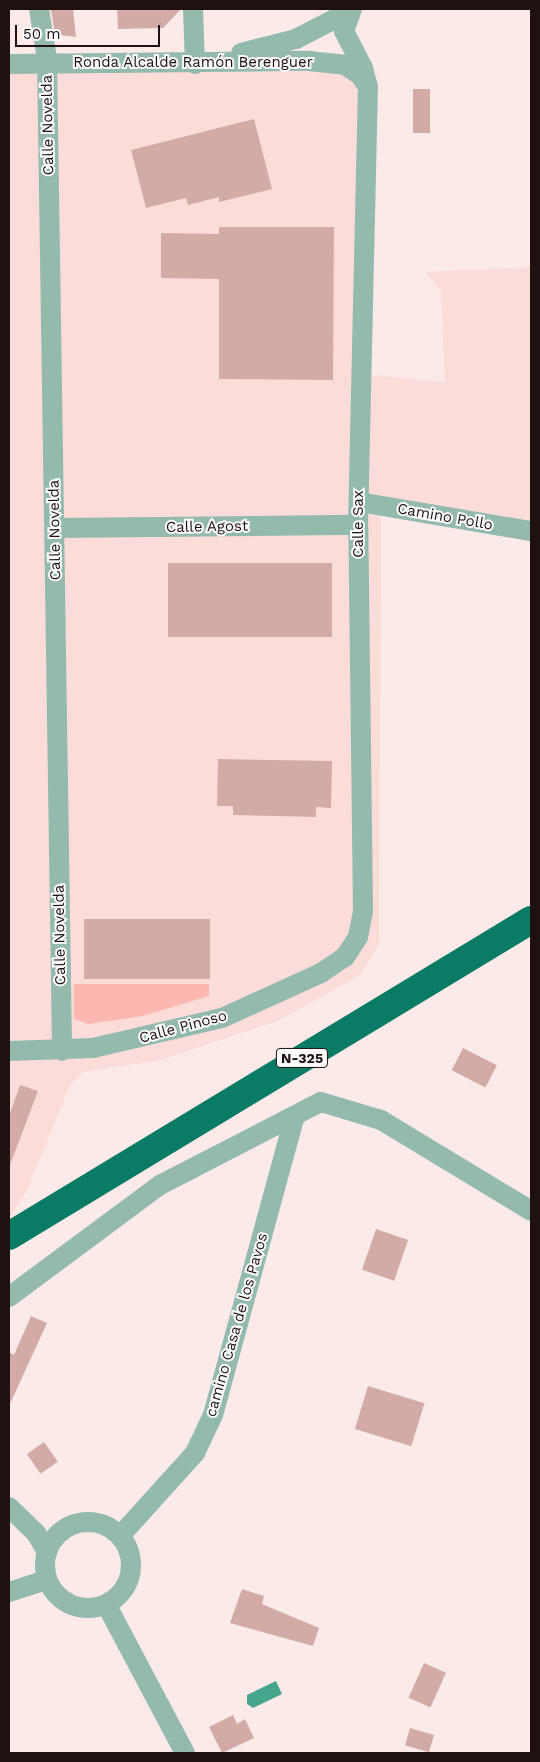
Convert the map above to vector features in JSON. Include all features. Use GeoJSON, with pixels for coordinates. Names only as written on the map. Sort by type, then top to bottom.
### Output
{"type":"FeatureCollection","features":[{"type":"Feature","properties":{"kind":"highway","name":"N-325"},"geometry":{"type":"LineString","coordinates":[[9,1236],[531,920]]}},
{"type":"Feature","properties":{"kind":"highway","name":"N-325"},"geometry":{"type":"LineString","coordinates":[[9,1257],[73,1199]]}},
{"type":"Feature","properties":{"kind":"street","name":"Calle Novelda"},"geometry":{"type":"LineString","coordinates":[[39,9],[47,59],[62,1051]]}},
{"type":"Feature","properties":{"kind":"street"},"geometry":{"type":"LineString","coordinates":[[193,9],[195,59]]}},
{"type":"Feature","properties":{"kind":"street","name":"Ronda Alcalde Ramón Berenguer"},"geometry":{"type":"LineString","coordinates":[[195,59],[271,47],[320,29],[350,11]]}},
{"type":"Feature","properties":{"kind":"street","name":"Calle Sax"},"geometry":{"type":"LineString","coordinates":[[345,957],[358,937],[363,911],[358,502],[368,87],[363,68],[344,32],[350,11]]}},
{"type":"Feature","properties":{"kind":"street","name":"Ronda Alcalde Ramón Berenguer"},"geometry":{"type":"LineString","coordinates":[[9,55],[47,59],[195,59],[329,62],[360,75],[368,87]]}},
{"type":"Feature","properties":{"kind":"street","name":"Ronda Alcalde Ramón Berenguer"},"geometry":{"type":"LineString","coordinates":[[9,64],[47,59]]}},
{"type":"Feature","properties":{"kind":"street","name":"Camino Pollo"},"geometry":{"type":"LineString","coordinates":[[358,502],[531,531]]}},
{"type":"Feature","properties":{"kind":"street","name":"Calle Agost"},"geometry":{"type":"LineString","coordinates":[[55,528],[358,525]]}},
{"type":"Feature","properties":{"kind":"street","name":"Calle Pinoso"},"geometry":{"type":"LineString","coordinates":[[9,1051],[62,1051],[174,1032],[222,1018],[321,973],[345,957]]}},
{"type":"Feature","properties":{"kind":"street"},"geometry":{"type":"LineString","coordinates":[[9,1298],[160,1185],[321,1102],[381,1120],[531,1211]]}},
{"type":"Feature","properties":{"kind":"street","name":"camino Casa de los Pavos"},"geometry":{"type":"LineString","coordinates":[[120,1536],[195,1453],[213,1415],[295,1116]]}},
{"type":"Feature","properties":{"kind":"street"},"geometry":{"type":"LineString","coordinates":[[13,1510],[64,1529],[93,1522],[120,1536],[129,1550],[132,1565],[120,1595],[106,1604],[92,1608],[65,1602],[47,1580],[47,1552],[36,1533],[13,1510]]}},
{"type":"Feature","properties":{"kind":"street"},"geometry":{"type":"LineString","coordinates":[[47,1552],[64,1529]]}},
{"type":"Feature","properties":{"kind":"street"},"geometry":{"type":"LineString","coordinates":[[9,1592],[47,1580]]}},
{"type":"Feature","properties":{"kind":"street"},"geometry":{"type":"LineString","coordinates":[[106,1604],[185,1753]]}},
{"type":"Feature","properties":{"kind":"shaded area"},"geometry":{"type":"Polygon","coordinates":[[[9,58],[361,72],[361,374],[445,382],[441,291],[425,272],[531,267],[531,531],[381,506],[379,944],[359,976],[279,1020],[161,1060],[83,1072],[70,1085],[27,1191],[9,1218],[9,58]]]}},
{"type":"Feature","properties":{"kind":"shaded area"},"geometry":{"type":"Polygon","coordinates":[[[74,984],[209,984],[209,996],[143,1016],[88,1024],[74,1019],[74,984]]]}},
{"type":"Feature","properties":{"kind":"shaded area"},"geometry":{"type":"Polygon","coordinates":[[[276,1681],[282,1694],[253,1708],[247,1704],[247,1695],[276,1681]]]}},
{"type":"Feature","properties":{"kind":"building"},"geometry":{"type":"Polygon","coordinates":[[[51,9],[73,9],[76,37],[60,35],[54,29],[51,9]]]}},
{"type":"Feature","properties":{"kind":"building"},"geometry":{"type":"Polygon","coordinates":[[[117,9],[181,9],[163,28],[118,29],[117,9]]]}},
{"type":"Feature","properties":{"kind":"building"},"geometry":{"type":"Polygon","coordinates":[[[413,89],[430,89],[430,133],[413,133],[413,89]]]}},
{"type":"Feature","properties":{"kind":"building"},"geometry":{"type":"Polygon","coordinates":[[[254,119],[272,189],[219,202],[219,197],[188,205],[186,198],[146,208],[131,150],[254,119]]]}},
{"type":"Feature","properties":{"kind":"building"},"geometry":{"type":"Polygon","coordinates":[[[219,227],[334,227],[333,380],[219,379],[219,279],[161,278],[161,233],[219,234],[219,227]]]}},
{"type":"Feature","properties":{"kind":"building"},"geometry":{"type":"Polygon","coordinates":[[[168,563],[332,563],[332,637],[168,637],[168,563]]]}},
{"type":"Feature","properties":{"kind":"building"},"geometry":{"type":"Polygon","coordinates":[[[218,759],[332,761],[331,808],[316,807],[316,817],[233,815],[233,806],[217,806],[218,759]]]}},
{"type":"Feature","properties":{"kind":"building"},"geometry":{"type":"Polygon","coordinates":[[[84,919],[210,919],[210,979],[84,979],[84,919]]]}},
{"type":"Feature","properties":{"kind":"building"},"geometry":{"type":"Polygon","coordinates":[[[463,1048],[497,1065],[486,1088],[452,1070],[463,1048]]]}},
{"type":"Feature","properties":{"kind":"building"},"geometry":{"type":"Polygon","coordinates":[[[20,1085],[38,1091],[10,1165],[9,1116],[20,1085]]]}},
{"type":"Feature","properties":{"kind":"building"},"geometry":{"type":"Polygon","coordinates":[[[376,1229],[408,1240],[394,1281],[362,1270],[376,1229]]]}},
{"type":"Feature","properties":{"kind":"building"},"geometry":{"type":"Polygon","coordinates":[[[31,1316],[47,1323],[9,1406],[9,1352],[14,1355],[31,1316]]]}},
{"type":"Feature","properties":{"kind":"building"},"geometry":{"type":"Polygon","coordinates":[[[368,1386],[424,1403],[411,1446],[355,1429],[368,1386]]]}},
{"type":"Feature","properties":{"kind":"building"},"geometry":{"type":"Polygon","coordinates":[[[44,1442],[58,1462],[41,1474],[27,1454],[44,1442]]]}},
{"type":"Feature","properties":{"kind":"building"},"geometry":{"type":"Polygon","coordinates":[[[242,1589],[264,1596],[262,1604],[319,1628],[313,1646],[230,1623],[242,1589]]]}},
{"type":"Feature","properties":{"kind":"building"},"geometry":{"type":"Polygon","coordinates":[[[424,1663],[446,1673],[430,1707],[409,1698],[424,1663]]]}},
{"type":"Feature","properties":{"kind":"building"},"geometry":{"type":"Polygon","coordinates":[[[233,1715],[237,1724],[245,1719],[254,1738],[222,1753],[209,1727],[233,1715]]]}},
{"type":"Feature","properties":{"kind":"building"},"geometry":{"type":"Polygon","coordinates":[[[410,1728],[434,1735],[429,1752],[405,1745],[410,1728]]]}}]}
